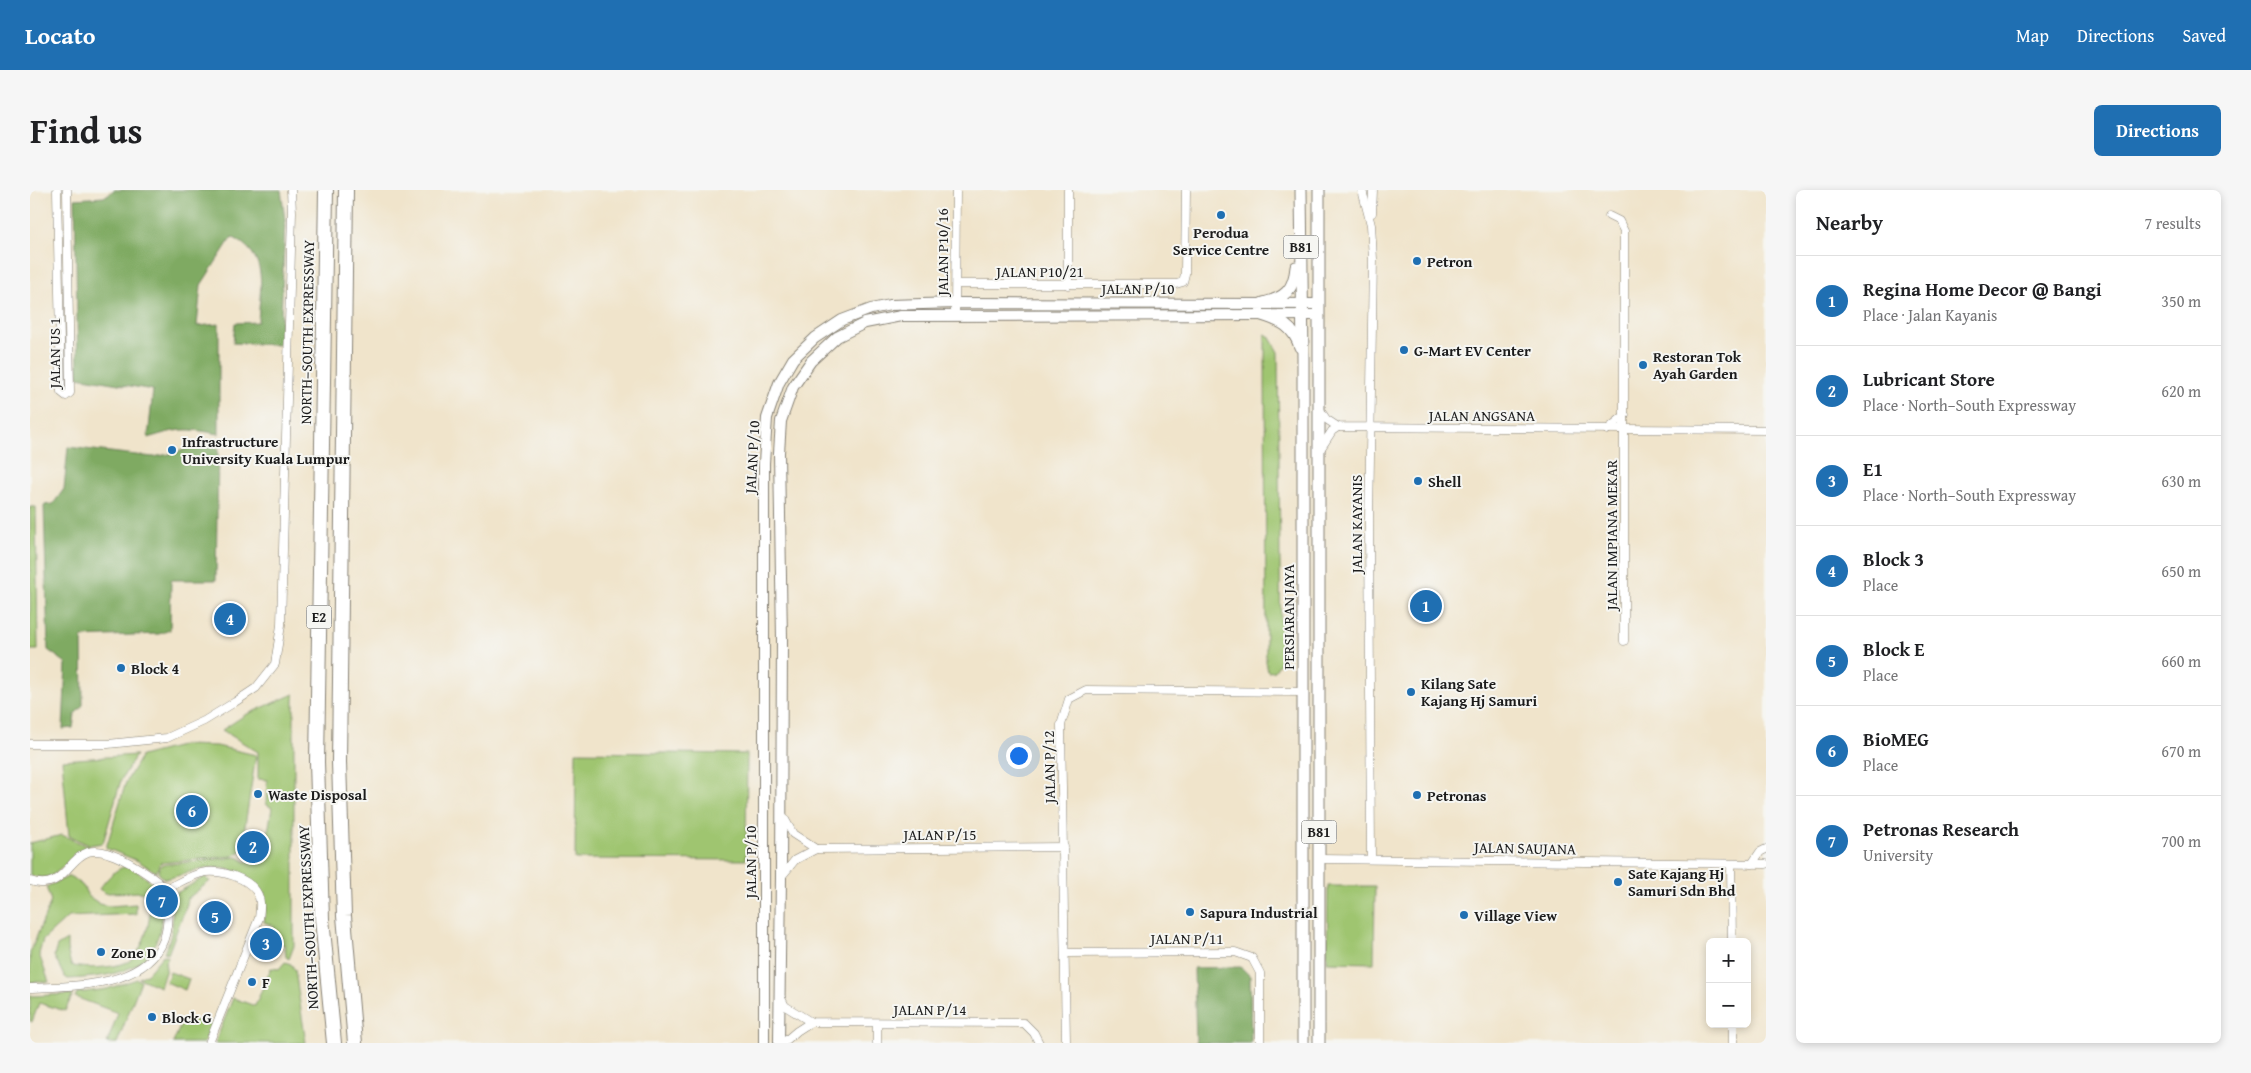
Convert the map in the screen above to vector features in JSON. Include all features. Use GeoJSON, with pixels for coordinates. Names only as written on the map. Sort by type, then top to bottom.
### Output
{"type":"FeatureCollection","features":[{"type":"Feature","properties":{"kind":"highway","name":"NORTH–SOUTH EXPRESSWAY"},"geometry":{"type":"LineString","coordinates":[[326,190],[317,762],[322,919],[334,1043]]}},
{"type":"Feature","properties":{"kind":"highway","name":"E2"},"geometry":{"type":"LineString","coordinates":[[346,190],[339,762],[344,916],[354,1043]]}},
{"type":"Feature","properties":{"kind":"main road","name":"PERSIARAN JAYA"},"geometry":{"type":"LineString","coordinates":[[1318,190],[1319,1043]]}},
{"type":"Feature","properties":{"kind":"main road","name":"PERSIARAN JAYA"},"geometry":{"type":"LineString","coordinates":[[1301,192],[1304,692],[1303,1043]]}},
{"type":"Feature","properties":{"kind":"main road"},"geometry":{"type":"LineString","coordinates":[[1301,192],[1294,280],[1290,291],[1284,297],[1262,309],[1291,328],[1298,340],[1303,358]]}},
{"type":"Feature","properties":{"kind":"street","name":"JALAN US 1"},"geometry":{"type":"LineString","coordinates":[[57,190],[62,392],[66,396],[70,393],[67,190]]}},
{"type":"Feature","properties":{"kind":"street"},"geometry":{"type":"LineString","coordinates":[[30,744],[108,744],[166,738],[204,721],[256,688],[275,664],[281,625],[288,441],[292,212],[290,190]]}},
{"type":"Feature","properties":{"kind":"street","name":"JALAN P10/16"},"geometry":{"type":"LineString","coordinates":[[955,315],[956,190]]}},
{"type":"Feature","properties":{"kind":"street"},"geometry":{"type":"LineString","coordinates":[[1068,190],[1068,285]]}},
{"type":"Feature","properties":{"kind":"street","name":"JALAN P10/21"},"geometry":{"type":"LineString","coordinates":[[956,284],[1068,285],[1176,284],[1182,282],[1185,274],[1186,190]]}},
{"type":"Feature","properties":{"kind":"street","name":"JALAN KAYANIS"},"geometry":{"type":"LineString","coordinates":[[1362,190],[1371,225],[1374,259],[1368,521],[1371,860]]}},
{"type":"Feature","properties":{"kind":"street"},"geometry":{"type":"LineString","coordinates":[[1371,225],[1373,190]]}},
{"type":"Feature","properties":{"kind":"street"},"geometry":{"type":"LineString","coordinates":[[1609,216],[1619,221],[1624,231],[1625,430]]}},
{"type":"Feature","properties":{"kind":"street","name":"JALAN P/10"},"geometry":{"type":"LineString","coordinates":[[764,1043],[764,463],[768,418],[779,383],[794,359],[815,338],[842,320],[871,309],[890,305],[955,303],[1318,310]]}},
{"type":"Feature","properties":{"kind":"street","name":"JALAN P/10"},"geometry":{"type":"LineString","coordinates":[[778,1043],[782,877],[782,639],[779,453],[781,421],[793,388],[811,361],[837,337],[865,324],[901,316],[1262,309]]}},
{"type":"Feature","properties":{"kind":"street"},"geometry":{"type":"LineString","coordinates":[[1318,406],[1326,419],[1338,427],[1327,436],[1319,451]]}},
{"type":"Feature","properties":{"kind":"street"},"geometry":{"type":"LineString","coordinates":[[1625,415],[1642,430],[1625,443],[1607,430],[1625,415]]}},
{"type":"Feature","properties":{"kind":"street","name":"JALAN ANGSANA"},"geometry":{"type":"LineString","coordinates":[[1338,427],[1766,430]]}},
{"type":"Feature","properties":{"kind":"street","name":"JALAN IMPIANA MEKAR"},"geometry":{"type":"LineString","coordinates":[[1624,641],[1625,430]]}},
{"type":"Feature","properties":{"kind":"street","name":"JALAN P/12"},"geometry":{"type":"LineString","coordinates":[[1066,1043],[1061,724],[1069,699],[1086,690],[1304,692]]}},
{"type":"Feature","properties":{"kind":"street"},"geometry":{"type":"LineString","coordinates":[[781,812],[793,834],[816,849]]}},
{"type":"Feature","properties":{"kind":"street","name":"JALAN P/15"},"geometry":{"type":"LineString","coordinates":[[782,877],[795,860],[816,849],[1064,847]]}},
{"type":"Feature","properties":{"kind":"street"},"geometry":{"type":"LineString","coordinates":[[1752,864],[1760,852],[1766,849]]}},
{"type":"Feature","properties":{"kind":"street"},"geometry":{"type":"LineString","coordinates":[[30,881],[46,883],[57,879],[71,868],[77,859],[89,852],[103,853],[140,868],[166,889]]}},
{"type":"Feature","properties":{"kind":"street","name":"JALAN SAUJANA"},"geometry":{"type":"LineString","coordinates":[[1319,859],[1766,864]]}},
{"type":"Feature","properties":{"kind":"street"},"geometry":{"type":"LineString","coordinates":[[1731,864],[1732,938]]}},
{"type":"Feature","properties":{"kind":"street"},"geometry":{"type":"LineString","coordinates":[[166,889],[196,875],[208,872],[222,873],[249,884],[257,892],[261,904],[259,918],[209,1043]]}},
{"type":"Feature","properties":{"kind":"street"},"geometry":{"type":"LineString","coordinates":[[30,988],[107,980],[132,972],[149,961],[161,946],[166,930],[166,889]]}},
{"type":"Feature","properties":{"kind":"street","name":"JALAN P/11"},"geometry":{"type":"LineString","coordinates":[[1066,953],[1235,952],[1252,958],[1260,974],[1260,1043]]}},
{"type":"Feature","properties":{"kind":"street"},"geometry":{"type":"LineString","coordinates":[[778,993],[785,1006],[811,1022],[783,1043]]}},
{"type":"Feature","properties":{"kind":"street","name":"JALAN P/14"},"geometry":{"type":"LineString","coordinates":[[811,1022],[1024,1023],[1034,1033],[1039,1043]]}},
{"type":"Feature","properties":{"kind":"street"},"geometry":{"type":"LineString","coordinates":[[877,1022],[877,1043]]}},
{"type":"Feature","properties":{"kind":"street"},"geometry":{"type":"LineString","coordinates":[[1733,1028],[1733,1043]]}},
{"type":"Feature","properties":{"kind":"green space"},"geometry":{"type":"Polygon","coordinates":[[[114,190],[281,190],[285,220],[280,345],[233,343],[235,323],[258,322],[260,273],[252,253],[244,245],[232,237],[201,285],[197,326],[219,324],[219,434],[183,430],[148,438],[153,390],[78,377],[75,199],[104,197],[114,190]]]}},
{"type":"Feature","properties":{"kind":"green space"},"geometry":{"type":"Polygon","coordinates":[[[1265,334],[1269,336],[1278,352],[1281,661],[1275,671],[1268,672],[1266,661],[1265,334]]]}},
{"type":"Feature","properties":{"kind":"green space"},"geometry":{"type":"Polygon","coordinates":[[[68,447],[153,457],[175,453],[191,447],[218,448],[216,580],[171,580],[170,630],[159,634],[82,637],[83,705],[75,714],[73,728],[63,729],[66,663],[48,650],[44,505],[53,504],[64,489],[68,447]]]}},
{"type":"Feature","properties":{"kind":"green space"},"geometry":{"type":"Polygon","coordinates":[[[30,507],[36,507],[38,650],[30,650],[30,507]]]}},
{"type":"Feature","properties":{"kind":"green space"},"geometry":{"type":"Polygon","coordinates":[[[294,694],[294,946],[289,959],[286,957],[285,945],[280,944],[280,936],[273,935],[274,926],[264,922],[265,908],[261,891],[242,874],[226,869],[210,868],[165,879],[158,873],[161,865],[237,857],[246,862],[263,862],[272,808],[266,804],[267,780],[258,779],[258,752],[222,730],[245,715],[294,694]]]}},
{"type":"Feature","properties":{"kind":"green space"},"geometry":{"type":"Polygon","coordinates":[[[184,745],[217,746],[256,755],[241,851],[233,856],[160,863],[156,872],[138,861],[106,848],[126,782],[141,756],[184,745]]]}},
{"type":"Feature","properties":{"kind":"green space"},"geometry":{"type":"Polygon","coordinates":[[[576,752],[747,754],[746,860],[575,859],[576,752]]]}},
{"type":"Feature","properties":{"kind":"green space"},"geometry":{"type":"Polygon","coordinates":[[[136,755],[121,780],[103,843],[89,845],[69,836],[62,760],[136,755]]]}},
{"type":"Feature","properties":{"kind":"green space"},"geometry":{"type":"Polygon","coordinates":[[[62,835],[91,848],[74,857],[54,874],[44,877],[30,875],[30,843],[62,835]]]}},
{"type":"Feature","properties":{"kind":"green space"},"geometry":{"type":"Polygon","coordinates":[[[127,866],[149,880],[159,898],[161,909],[160,932],[155,943],[142,961],[125,970],[101,976],[68,979],[64,976],[54,956],[57,946],[67,940],[71,965],[76,967],[102,967],[127,962],[132,959],[140,948],[148,923],[150,901],[141,892],[105,893],[99,889],[115,872],[127,866]]]}},
{"type":"Feature","properties":{"kind":"green space"},"geometry":{"type":"Polygon","coordinates":[[[70,876],[83,886],[88,896],[100,904],[109,906],[136,904],[136,914],[68,917],[43,940],[39,954],[49,982],[30,982],[30,953],[51,901],[46,887],[70,876]]]}},
{"type":"Feature","properties":{"kind":"green space"},"geometry":{"type":"Polygon","coordinates":[[[205,877],[210,881],[187,899],[187,904],[168,954],[164,952],[172,930],[173,895],[205,877]]]}},
{"type":"Feature","properties":{"kind":"green space"},"geometry":{"type":"Polygon","coordinates":[[[1328,886],[1375,886],[1374,963],[1327,962],[1328,886]]]}},
{"type":"Feature","properties":{"kind":"green space"},"geometry":{"type":"Polygon","coordinates":[[[163,955],[169,957],[165,961],[166,969],[160,987],[139,978],[148,973],[163,955]]]}},
{"type":"Feature","properties":{"kind":"green space"},"geometry":{"type":"Polygon","coordinates":[[[285,962],[291,964],[295,970],[306,1043],[215,1043],[233,998],[255,1006],[271,968],[279,969],[285,962]]]}},
{"type":"Feature","properties":{"kind":"green space"},"geometry":{"type":"Polygon","coordinates":[[[1241,967],[1250,976],[1251,1043],[1196,1043],[1194,968],[1241,967]]]}},
{"type":"Feature","properties":{"kind":"green space"},"geometry":{"type":"Polygon","coordinates":[[[170,972],[189,979],[185,990],[166,982],[170,972]]]}},
{"type":"Feature","properties":{"kind":"green space"},"geometry":{"type":"Polygon","coordinates":[[[137,979],[141,981],[117,1043],[107,1043],[118,1013],[75,997],[77,993],[107,989],[137,979]]]}},
{"type":"Feature","properties":{"kind":"green space"},"geometry":{"type":"Polygon","coordinates":[[[73,994],[65,1011],[39,1003],[32,1022],[30,1021],[30,996],[73,994]]]}},
{"type":"Feature","properties":{"kind":"green space"},"geometry":{"type":"Polygon","coordinates":[[[194,1020],[212,1024],[204,1043],[173,1043],[182,1022],[191,1024],[194,1020]]]}},
{"type":"Feature","properties":{"kind":"place","name":"Perodua Service Centre"},"geometry":{"type":"Point","coordinates":[1221,215]}},
{"type":"Feature","properties":{"kind":"place","name":"Petron"},"geometry":{"type":"Point","coordinates":[1417,261]}},
{"type":"Feature","properties":{"kind":"place","name":"G-Mart EV Center"},"geometry":{"type":"Point","coordinates":[1404,350]}},
{"type":"Feature","properties":{"kind":"place","name":"Restoran Tok Ayah Garden"},"geometry":{"type":"Point","coordinates":[1643,365]}},
{"type":"Feature","properties":{"kind":"place","name":"Infrastructure University Kuala Lumpur"},"geometry":{"type":"Point","coordinates":[172,450]}},
{"type":"Feature","properties":{"kind":"place","name":"Shell"},"geometry":{"type":"Point","coordinates":[1418,481]}},
{"type":"Feature","properties":{"kind":"place","name":"Regina Home Decor @ Bangi"},"geometry":{"type":"Point","coordinates":[1426,606]}},
{"type":"Feature","properties":{"kind":"place","name":"Block 3"},"geometry":{"type":"Point","coordinates":[230,619]}},
{"type":"Feature","properties":{"kind":"place","name":"Block 4"},"geometry":{"type":"Point","coordinates":[121,668]}},
{"type":"Feature","properties":{"kind":"place","name":"Kilang Sate Kajang Hj Samuri"},"geometry":{"type":"Point","coordinates":[1411,692]}},
{"type":"Feature","properties":{"kind":"place","name":"Waste Disposal"},"geometry":{"type":"Point","coordinates":[258,794]}},
{"type":"Feature","properties":{"kind":"place","name":"Petronas"},"geometry":{"type":"Point","coordinates":[1417,795]}},
{"type":"Feature","properties":{"kind":"place","name":"BioMEG"},"geometry":{"type":"Point","coordinates":[192,811]}},
{"type":"Feature","properties":{"kind":"place","name":"Lubricant Store"},"geometry":{"type":"Point","coordinates":[253,847]}},
{"type":"Feature","properties":{"kind":"place","name":"Sate Kajang Hj Samuri Sdn Bhd"},"geometry":{"type":"Point","coordinates":[1618,882]}},
{"type":"Feature","properties":{"kind":"place","name":"Petronas Research"},"geometry":{"type":"Point","coordinates":[162,901]}},
{"type":"Feature","properties":{"kind":"place","name":"Sapura Industrial"},"geometry":{"type":"Point","coordinates":[1190,912]}},
{"type":"Feature","properties":{"kind":"place","name":"Village View"},"geometry":{"type":"Point","coordinates":[1464,915]}},
{"type":"Feature","properties":{"kind":"place","name":"Block E"},"geometry":{"type":"Point","coordinates":[215,917]}},
{"type":"Feature","properties":{"kind":"place","name":"E1"},"geometry":{"type":"Point","coordinates":[266,944]}},
{"type":"Feature","properties":{"kind":"place","name":"Zone D"},"geometry":{"type":"Point","coordinates":[101,952]}},
{"type":"Feature","properties":{"kind":"place","name":"F"},"geometry":{"type":"Point","coordinates":[252,982]}},
{"type":"Feature","properties":{"kind":"place","name":"Block G"},"geometry":{"type":"Point","coordinates":[152,1017]}}]}
